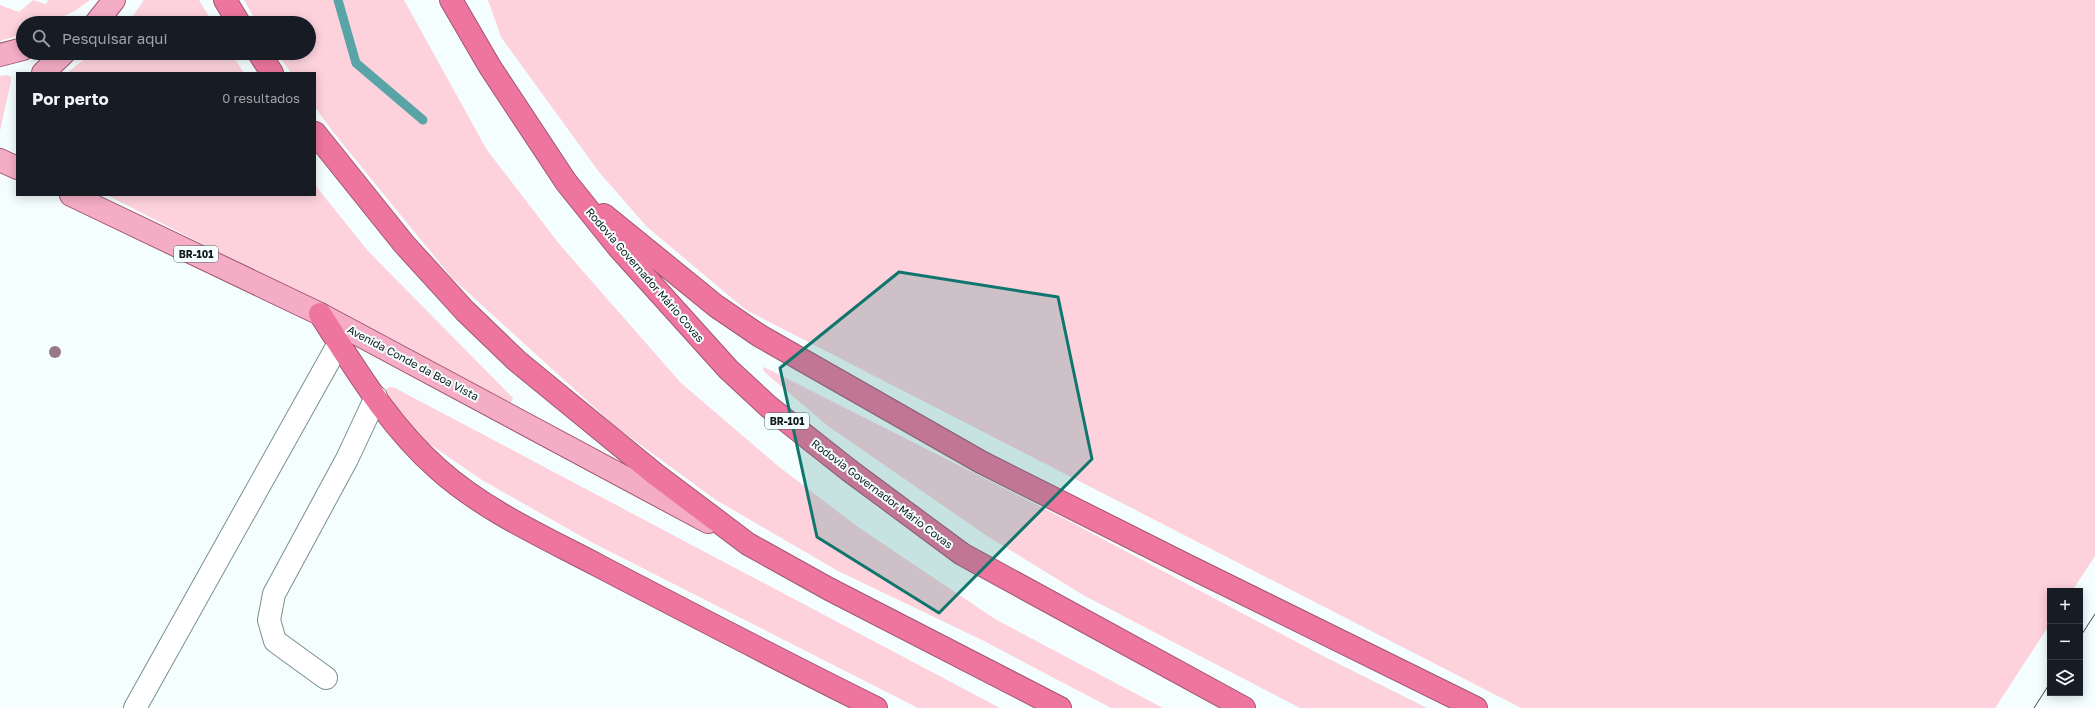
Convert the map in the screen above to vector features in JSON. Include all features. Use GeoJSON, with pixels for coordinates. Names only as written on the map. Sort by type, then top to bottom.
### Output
{"type":"FeatureCollection","features":[{"type":"Feature","properties":{"kind":"highway"},"geometry":{"type":"LineString","coordinates":[[225,0],[235,16]]}},
{"type":"Feature","properties":{"kind":"highway","name":"Rodovia Governador Mário Covas"},"geometry":{"type":"LineString","coordinates":[[451,0],[490,67],[566,182],[619,248],[728,369],[769,407],[850,472],[962,554],[1244,708]]}},
{"type":"Feature","properties":{"kind":"highway"},"geometry":{"type":"LineString","coordinates":[[264,60],[271,72]]}},
{"type":"Feature","properties":{"kind":"highway","name":"BR-101"},"geometry":{"type":"LineString","coordinates":[[316,134],[404,244],[465,311],[517,361],[655,474],[748,544],[829,589],[1060,708]]}},
{"type":"Feature","properties":{"kind":"highway"},"geometry":{"type":"LineString","coordinates":[[566,182],[716,306],[767,340],[981,462],[1476,708]]}},
{"type":"Feature","properties":{"kind":"highway"},"geometry":{"type":"LineString","coordinates":[[320,314],[403,435],[437,469],[478,502],[744,642],[876,708]]}},
{"type":"Feature","properties":{"kind":"main road"},"geometry":{"type":"LineString","coordinates":[[100,16],[114,0]]}},
{"type":"Feature","properties":{"kind":"main road"},"geometry":{"type":"LineString","coordinates":[[0,55],[16,51]]}},
{"type":"Feature","properties":{"kind":"main road"},"geometry":{"type":"LineString","coordinates":[[44,72],[57,60]]}},
{"type":"Feature","properties":{"kind":"main road"},"geometry":{"type":"LineString","coordinates":[[0,160],[16,168]]}},
{"type":"Feature","properties":{"kind":"main road","name":"Avenida Conde da Boa Vista"},"geometry":{"type":"LineString","coordinates":[[73,196],[320,314],[748,544]]}},
{"type":"Feature","properties":{"kind":"lane"},"geometry":{"type":"LineString","coordinates":[[135,708],[339,343]]}},
{"type":"Feature","properties":{"kind":"lane"},"geometry":{"type":"LineString","coordinates":[[326,678],[276,641],[269,620],[274,594],[347,459],[376,397]]}},
{"type":"Feature","properties":{"kind":"highlighted area"},"geometry":{"type":"Polygon","coordinates":[[[899,272],[1058,297],[1092,459],[939,613],[817,537],[780,368],[899,272]]]}},
{"type":"Feature","properties":{"kind":"shaded area"},"geometry":{"type":"Polygon","coordinates":[[[33,0],[46,4],[48,0],[90,0],[75,11],[64,16],[16,16],[16,36],[0,41],[0,5],[19,12],[33,0]]]}},
{"type":"Feature","properties":{"kind":"shaded area"},"geometry":{"type":"Polygon","coordinates":[[[144,0],[199,0],[209,16],[133,16],[144,0]]]}},
{"type":"Feature","properties":{"kind":"shaded area"},"geometry":{"type":"Polygon","coordinates":[[[244,0],[404,0],[487,150],[560,245],[681,383],[778,466],[858,527],[995,619],[1163,708],[1111,708],[984,641],[838,571],[716,500],[616,427],[452,278],[333,132],[316,108],[316,72],[290,72],[282,60],[316,60],[316,16],[253,16],[244,0]]]}},
{"type":"Feature","properties":{"kind":"shaded area"},"geometry":{"type":"Polygon","coordinates":[[[488,0],[2095,0],[2095,556],[2074,588],[2047,588],[2047,629],[1995,708],[1521,708],[746,310],[647,227],[599,172],[501,37],[488,0]]]}},
{"type":"Feature","properties":{"kind":"shaded area"},"geometry":{"type":"Polygon","coordinates":[[[83,60],[236,60],[243,72],[68,72],[83,60]]]}},
{"type":"Feature","properties":{"kind":"shaded area"},"geometry":{"type":"Polygon","coordinates":[[[7,75],[11,77],[11,81],[0,131],[0,76],[7,75]]]}},
{"type":"Feature","properties":{"kind":"shaded area"},"geometry":{"type":"Polygon","coordinates":[[[316,186],[368,251],[513,398],[511,403],[109,196],[316,196],[316,186]]]}},
{"type":"Feature","properties":{"kind":"shaded area"},"geometry":{"type":"Polygon","coordinates":[[[764,367],[1067,520],[1323,656],[1427,708],[1300,708],[1083,595],[987,536],[828,426],[769,376],[763,370],[764,367]]]}},
{"type":"Feature","properties":{"kind":"shaded area"},"geometry":{"type":"Polygon","coordinates":[[[390,387],[395,388],[1000,708],[918,708],[593,543],[482,480],[428,443],[397,413],[385,393],[386,389],[390,387]]]}},
{"type":"Feature","properties":{"kind":"waterway"},"geometry":{"type":"LineString","coordinates":[[338,0],[356,63],[423,120]]}},
{"type":"Feature","properties":{"kind":"tram line"},"geometry":{"type":"LineString","coordinates":[[2083,632],[2095,614]]}},
{"type":"Feature","properties":{"kind":"tram line"},"geometry":{"type":"LineString","coordinates":[[2034,708],[2047,688]]}}]}
